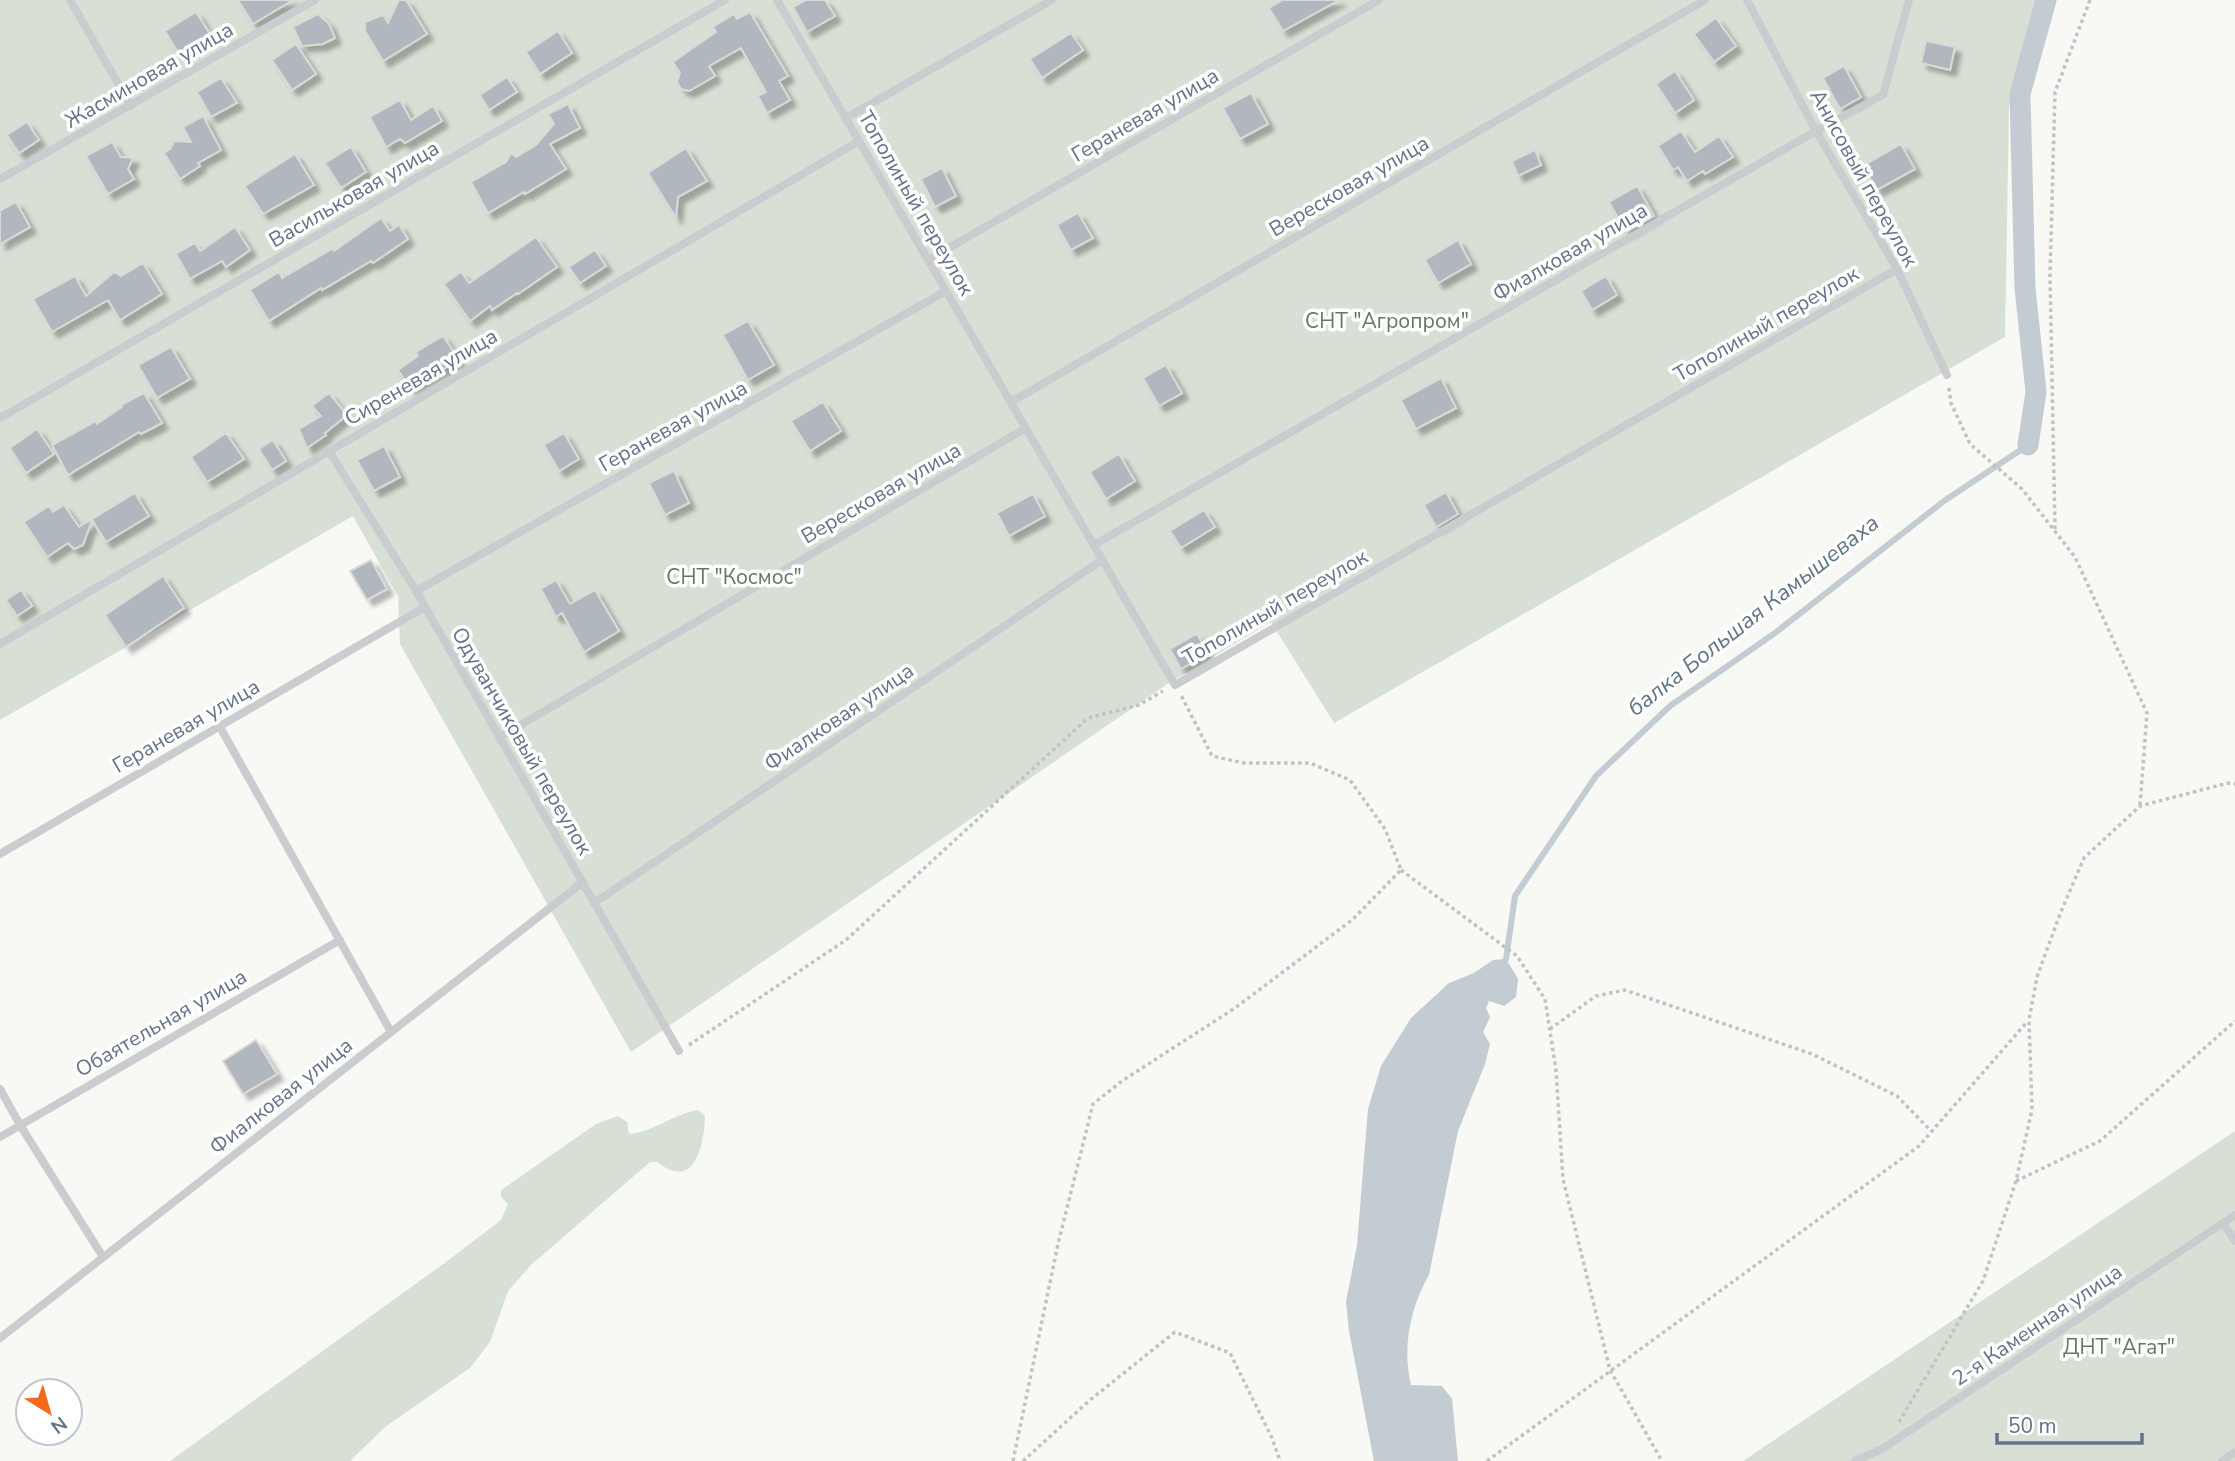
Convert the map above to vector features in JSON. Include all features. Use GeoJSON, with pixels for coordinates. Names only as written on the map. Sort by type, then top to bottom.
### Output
{"type":"FeatureCollection","features":[{"type":"Feature","properties":{"kind":"lane"},"geometry":{"type":"LineString","coordinates":[[69,0],[131,106]]}},
{"type":"Feature","properties":{"kind":"lane","name":"Жасминовая улица"},"geometry":{"type":"LineString","coordinates":[[0,179],[315,0]]}},
{"type":"Feature","properties":{"kind":"lane","name":"Васильковая улица"},"geometry":{"type":"LineString","coordinates":[[0,418],[725,0]]}},
{"type":"Feature","properties":{"kind":"lane","name":"Тополиный переулок"},"geometry":{"type":"LineString","coordinates":[[777,0],[1175,685],[1897,269]]}},
{"type":"Feature","properties":{"kind":"lane"},"geometry":{"type":"LineString","coordinates":[[846,118],[1052,0]]}},
{"type":"Feature","properties":{"kind":"lane","name":"Гераневая улица"},"geometry":{"type":"LineString","coordinates":[[928,260],[1379,0]]}},
{"type":"Feature","properties":{"kind":"lane","name":"Вересковая улица"},"geometry":{"type":"LineString","coordinates":[[1011,402],[1705,0]]}},
{"type":"Feature","properties":{"kind":"lane","name":"Анисовый переулок"},"geometry":{"type":"LineString","coordinates":[[1748,0],[1816,131],[1897,269],[1947,375]]}},
{"type":"Feature","properties":{"kind":"lane","name":"Фиалковая улица"},"geometry":{"type":"LineString","coordinates":[[1094,545],[1882,95],[1909,0]]}},
{"type":"Feature","properties":{"kind":"lane","name":"Сиреневая улица"},"geometry":{"type":"LineString","coordinates":[[0,644],[859,141]]}},
{"type":"Feature","properties":{"kind":"lane","name":"Гераневая улица"},"geometry":{"type":"LineString","coordinates":[[416,591],[946,291]]}},
{"type":"Feature","properties":{"kind":"lane","name":"Вересковая улица"},"geometry":{"type":"LineString","coordinates":[[500,737],[1026,428]]}},
{"type":"Feature","properties":{"kind":"lane","name":"Одуванчиковый переулок"},"geometry":{"type":"LineString","coordinates":[[329,451],[416,591],[679,1051]]}},
{"type":"Feature","properties":{"kind":"lane","name":"Фиалковая улица"},"geometry":{"type":"LineString","coordinates":[[594,903],[1102,559]]}},
{"type":"Feature","properties":{"kind":"lane","name":"Гераневая улица"},"geometry":{"type":"LineString","coordinates":[[0,854],[425,607]]}},
{"type":"Feature","properties":{"kind":"lane"},"geometry":{"type":"LineString","coordinates":[[219,727],[391,1032]]}},
{"type":"Feature","properties":{"kind":"lane","name":"Фиалковая улица"},"geometry":{"type":"LineString","coordinates":[[0,1338],[583,883]]}},
{"type":"Feature","properties":{"kind":"lane","name":"Обаятельная улица"},"geometry":{"type":"LineString","coordinates":[[0,1137],[340,940]]}},
{"type":"Feature","properties":{"kind":"lane"},"geometry":{"type":"LineString","coordinates":[[0,1088],[20,1125],[103,1257]]}},
{"type":"Feature","properties":{"kind":"lane","name":"2-я Каменная улица"},"geometry":{"type":"LineString","coordinates":[[1855,1461],[1882,1449],[2235,1214]]}},
{"type":"Feature","properties":{"kind":"lane"},"geometry":{"type":"LineString","coordinates":[[2223,1223],[2235,1241]]}},
{"type":"Feature","properties":{"kind":"lane"},"geometry":{"type":"LineString","coordinates":[[2222,1461],[2235,1452]]}},
{"type":"Feature","properties":{"kind":"path"},"geometry":{"type":"LineString","coordinates":[[2055,529],[2050,275],[2054,92],[2090,0]]}},
{"type":"Feature","properties":{"kind":"path"},"geometry":{"type":"LineString","coordinates":[[1947,375],[1951,403],[1970,443],[2022,489],[2075,557],[2147,713],[2140,806]]}},
{"type":"Feature","properties":{"kind":"path"},"geometry":{"type":"LineString","coordinates":[[679,1051],[846,940],[1088,718],[1139,705],[1175,685],[1212,756],[1244,763],[1310,763],[1350,780],[1385,829],[1401,870],[1517,956],[1545,999],[1556,1069],[1563,1179],[1610,1370],[1662,1461]]}},
{"type":"Feature","properties":{"kind":"path"},"geometry":{"type":"LineString","coordinates":[[1897,1425],[1983,1281],[2016,1181],[2032,1110],[2029,1020],[2037,977],[2084,858],[2140,806],[2228,783],[2235,784]]}},
{"type":"Feature","properties":{"kind":"path"},"geometry":{"type":"LineString","coordinates":[[1013,1461],[1058,1244],[1093,1104],[1122,1081],[1235,1008],[1352,920],[1401,870]]}},
{"type":"Feature","properties":{"kind":"path"},"geometry":{"type":"LineString","coordinates":[[1550,1029],[1596,996],[1625,990],[1812,1054],[1897,1096],[1931,1131]]}},
{"type":"Feature","properties":{"kind":"path"},"geometry":{"type":"LineString","coordinates":[[1487,1461],[1919,1146],[2029,1020]]}},
{"type":"Feature","properties":{"kind":"path"},"geometry":{"type":"LineString","coordinates":[[2016,1181],[2100,1141],[2235,1021]]}},
{"type":"Feature","properties":{"kind":"path"},"geometry":{"type":"LineString","coordinates":[[1023,1461],[1090,1401],[1175,1332],[1230,1353],[1280,1461]]}},
{"type":"Feature","properties":{"kind":"green space"},"geometry":{"type":"Polygon","coordinates":[[[0,0],[2039,0],[2009,107],[2005,337],[1334,723],[1271,622],[1169,683],[631,1052],[400,644],[398,596],[353,516],[0,720],[0,0]]]}},
{"type":"Feature","properties":{"kind":"green space"},"geometry":{"type":"Polygon","coordinates":[[[698,1110],[705,1116],[702,1140],[695,1161],[689,1168],[680,1172],[670,1170],[657,1162],[650,1162],[531,1265],[508,1291],[490,1342],[470,1368],[385,1427],[350,1461],[170,1461],[501,1220],[508,1204],[501,1197],[501,1190],[596,1124],[618,1116],[627,1122],[629,1134],[638,1133],[698,1110]]]}},
{"type":"Feature","properties":{"kind":"green space","name":"ДНТ \"Агат\""},"geometry":{"type":"Polygon","coordinates":[[[2235,1131],[2235,1461],[1743,1461],[2235,1131]]]}},
{"type":"Feature","properties":{"kind":"shaded area"},"geometry":{"type":"Polygon","coordinates":[[[1506,959],[1518,979],[1516,997],[1504,1006],[1489,1001],[1486,1008],[1490,1017],[1483,1032],[1490,1044],[1485,1064],[1458,1131],[1429,1275],[1417,1301],[1408,1343],[1411,1385],[1442,1386],[1452,1399],[1458,1461],[1374,1461],[1346,1302],[1357,1245],[1368,1109],[1381,1066],[1411,1018],[1449,983],[1474,973],[1493,960],[1506,959]]]}},
{"type":"Feature","properties":{"kind":"building"},"geometry":{"type":"Polygon","coordinates":[[[238,0],[293,0],[253,24],[238,0]]]}},
{"type":"Feature","properties":{"kind":"building"},"geometry":{"type":"Polygon","coordinates":[[[399,0],[406,0],[427,34],[383,61],[365,31],[365,22],[383,15],[388,23],[399,0]]]}},
{"type":"Feature","properties":{"kind":"building"},"geometry":{"type":"Polygon","coordinates":[[[806,0],[825,0],[835,16],[807,32],[793,7],[806,0]]]}},
{"type":"Feature","properties":{"kind":"building"},"geometry":{"type":"Polygon","coordinates":[[[1283,0],[1339,0],[1283,31],[1269,8],[1283,0]]]}},
{"type":"Feature","properties":{"kind":"building"},"geometry":{"type":"Polygon","coordinates":[[[196,12],[210,34],[179,54],[165,31],[196,12]]]}},
{"type":"Feature","properties":{"kind":"building"},"geometry":{"type":"Polygon","coordinates":[[[750,12],[788,76],[779,81],[790,100],[767,113],[758,96],[766,92],[741,48],[709,66],[715,76],[689,91],[681,89],[677,82],[680,73],[673,62],[716,32],[713,27],[734,14],[737,19],[750,12]]]}},
{"type":"Feature","properties":{"kind":"building"},"geometry":{"type":"Polygon","coordinates":[[[318,14],[329,24],[335,38],[323,44],[302,46],[293,27],[318,14]]]}},
{"type":"Feature","properties":{"kind":"building"},"geometry":{"type":"Polygon","coordinates":[[[1716,18],[1736,46],[1714,62],[1694,34],[1716,18]]]}},
{"type":"Feature","properties":{"kind":"building"},"geometry":{"type":"Polygon","coordinates":[[[558,31],[572,53],[540,74],[526,52],[558,31]]]}},
{"type":"Feature","properties":{"kind":"building"},"geometry":{"type":"Polygon","coordinates":[[[1071,33],[1083,50],[1042,78],[1030,59],[1071,33]]]}},
{"type":"Feature","properties":{"kind":"building"},"geometry":{"type":"Polygon","coordinates":[[[1926,41],[1955,47],[1950,70],[1921,63],[1926,41]]]}},
{"type":"Feature","properties":{"kind":"building"},"geometry":{"type":"Polygon","coordinates":[[[296,44],[316,74],[292,90],[272,60],[296,44]]]}},
{"type":"Feature","properties":{"kind":"building"},"geometry":{"type":"Polygon","coordinates":[[[1844,66],[1861,97],[1840,109],[1823,78],[1844,66]]]}},
{"type":"Feature","properties":{"kind":"building"},"geometry":{"type":"Polygon","coordinates":[[[1675,71],[1694,100],[1675,113],[1656,84],[1675,71]]]}},
{"type":"Feature","properties":{"kind":"building"},"geometry":{"type":"Polygon","coordinates":[[[507,77],[517,92],[489,110],[480,95],[507,77]]]}},
{"type":"Feature","properties":{"kind":"building"},"geometry":{"type":"Polygon","coordinates":[[[221,78],[237,103],[211,117],[197,92],[221,78]]]}},
{"type":"Feature","properties":{"kind":"building"},"geometry":{"type":"Polygon","coordinates":[[[1251,93],[1268,124],[1240,139],[1223,108],[1251,93]]]}},
{"type":"Feature","properties":{"kind":"building"},"geometry":{"type":"Polygon","coordinates":[[[400,100],[411,120],[433,106],[442,121],[405,143],[400,139],[386,147],[370,117],[400,100]]]}},
{"type":"Feature","properties":{"kind":"building"},"geometry":{"type":"Polygon","coordinates":[[[568,104],[580,128],[550,144],[566,169],[488,213],[471,182],[506,162],[511,153],[516,157],[536,145],[554,124],[548,114],[568,104]]]}},
{"type":"Feature","properties":{"kind":"building"},"geometry":{"type":"Polygon","coordinates":[[[203,116],[221,150],[198,163],[200,166],[180,179],[164,153],[171,148],[174,141],[191,142],[183,127],[203,116]]]}},
{"type":"Feature","properties":{"kind":"building"},"geometry":{"type":"Polygon","coordinates":[[[27,122],[39,140],[19,153],[7,135],[27,122]]]}},
{"type":"Feature","properties":{"kind":"building"},"geometry":{"type":"Polygon","coordinates":[[[1681,131],[1695,152],[1719,136],[1733,157],[1705,174],[1703,171],[1687,181],[1678,167],[1673,170],[1658,146],[1681,131]]]}},
{"type":"Feature","properties":{"kind":"building"},"geometry":{"type":"Polygon","coordinates":[[[112,142],[121,157],[133,158],[128,169],[134,179],[108,194],[86,156],[112,142]]]}},
{"type":"Feature","properties":{"kind":"building"},"geometry":{"type":"Polygon","coordinates":[[[1901,144],[1915,169],[1877,190],[1863,166],[1901,144]]]}},
{"type":"Feature","properties":{"kind":"building"},"geometry":{"type":"Polygon","coordinates":[[[351,147],[366,172],[341,188],[325,163],[351,147]]]}},
{"type":"Feature","properties":{"kind":"building"},"geometry":{"type":"Polygon","coordinates":[[[686,148],[707,181],[678,197],[676,218],[648,173],[686,148]]]}},
{"type":"Feature","properties":{"kind":"building"},"geometry":{"type":"Polygon","coordinates":[[[1535,150],[1541,165],[1518,176],[1512,161],[1535,150]]]}},
{"type":"Feature","properties":{"kind":"building"},"geometry":{"type":"Polygon","coordinates":[[[295,154],[314,185],[263,214],[245,186],[295,154]]]}},
{"type":"Feature","properties":{"kind":"building"},"geometry":{"type":"Polygon","coordinates":[[[942,168],[956,196],[935,207],[921,179],[942,168]]]}},
{"type":"Feature","properties":{"kind":"building"},"geometry":{"type":"Polygon","coordinates":[[[1637,186],[1654,216],[1626,232],[1609,202],[1637,186]]]}},
{"type":"Feature","properties":{"kind":"building"},"geometry":{"type":"Polygon","coordinates":[[[16,202],[30,227],[0,244],[0,211],[16,202]]]}},
{"type":"Feature","properties":{"kind":"building"},"geometry":{"type":"Polygon","coordinates":[[[1078,213],[1093,238],[1071,250],[1057,225],[1078,213]]]}},
{"type":"Feature","properties":{"kind":"building"},"geometry":{"type":"Polygon","coordinates":[[[381,218],[390,231],[399,225],[408,239],[373,263],[371,261],[322,290],[321,288],[269,321],[250,290],[279,272],[282,278],[332,249],[334,251],[381,218]]]}},
{"type":"Feature","properties":{"kind":"building"},"geometry":{"type":"Polygon","coordinates":[[[235,227],[250,250],[226,267],[222,261],[190,279],[176,254],[195,243],[200,251],[235,227]]]}},
{"type":"Feature","properties":{"kind":"building"},"geometry":{"type":"Polygon","coordinates":[[[536,237],[557,267],[518,294],[492,310],[490,306],[470,321],[444,284],[461,272],[469,283],[536,237]]]}},
{"type":"Feature","properties":{"kind":"building"},"geometry":{"type":"Polygon","coordinates":[[[1458,240],[1471,264],[1438,283],[1425,260],[1458,240]]]}},
{"type":"Feature","properties":{"kind":"building"},"geometry":{"type":"Polygon","coordinates":[[[595,250],[606,266],[580,283],[569,267],[595,250]]]}},
{"type":"Feature","properties":{"kind":"building"},"geometry":{"type":"Polygon","coordinates":[[[143,263],[162,294],[120,320],[108,300],[52,332],[33,299],[75,276],[86,296],[114,272],[121,276],[143,263]]]}},
{"type":"Feature","properties":{"kind":"building"},"geometry":{"type":"Polygon","coordinates":[[[1606,276],[1617,295],[1592,310],[1581,291],[1606,276]]]}},
{"type":"Feature","properties":{"kind":"building"},"geometry":{"type":"Polygon","coordinates":[[[748,321],[774,365],[748,380],[723,335],[748,321]]]}},
{"type":"Feature","properties":{"kind":"building"},"geometry":{"type":"Polygon","coordinates":[[[443,336],[459,360],[410,388],[398,370],[418,356],[416,352],[443,336]]]}},
{"type":"Feature","properties":{"kind":"building"},"geometry":{"type":"Polygon","coordinates":[[[171,347],[190,379],[157,398],[138,365],[171,347]]]}},
{"type":"Feature","properties":{"kind":"building"},"geometry":{"type":"Polygon","coordinates":[[[1166,365],[1182,393],[1159,406],[1143,378],[1166,365]]]}},
{"type":"Feature","properties":{"kind":"building"},"geometry":{"type":"Polygon","coordinates":[[[1441,378],[1456,408],[1416,429],[1401,400],[1441,378]]]}},
{"type":"Feature","properties":{"kind":"building"},"geometry":{"type":"Polygon","coordinates":[[[144,393],[162,423],[141,434],[139,432],[68,475],[52,445],[96,421],[97,424],[122,407],[121,405],[144,393]]]}},
{"type":"Feature","properties":{"kind":"building"},"geometry":{"type":"Polygon","coordinates":[[[329,393],[347,415],[307,448],[299,429],[321,416],[312,406],[329,393]]]}},
{"type":"Feature","properties":{"kind":"building"},"geometry":{"type":"Polygon","coordinates":[[[823,402],[841,431],[810,451],[791,421],[823,402]]]}},
{"type":"Feature","properties":{"kind":"building"},"geometry":{"type":"Polygon","coordinates":[[[37,429],[54,454],[26,473],[10,448],[37,429]]]}},
{"type":"Feature","properties":{"kind":"building"},"geometry":{"type":"Polygon","coordinates":[[[226,433],[244,459],[207,482],[191,457],[226,433]]]}},
{"type":"Feature","properties":{"kind":"building"},"geometry":{"type":"Polygon","coordinates":[[[564,433],[579,459],[559,471],[544,445],[564,433]]]}},
{"type":"Feature","properties":{"kind":"building"},"geometry":{"type":"Polygon","coordinates":[[[273,440],[286,461],[272,470],[259,449],[273,440]]]}},
{"type":"Feature","properties":{"kind":"building"},"geometry":{"type":"Polygon","coordinates":[[[384,446],[400,477],[374,491],[357,460],[384,446]]]}},
{"type":"Feature","properties":{"kind":"building"},"geometry":{"type":"Polygon","coordinates":[[[1119,454],[1135,481],[1106,499],[1090,472],[1119,454]]]}},
{"type":"Feature","properties":{"kind":"building"},"geometry":{"type":"Polygon","coordinates":[[[674,471],[689,503],[665,515],[649,483],[674,471]]]}},
{"type":"Feature","properties":{"kind":"building"},"geometry":{"type":"Polygon","coordinates":[[[1446,492],[1458,514],[1436,527],[1424,505],[1446,492]]]}},
{"type":"Feature","properties":{"kind":"building"},"geometry":{"type":"Polygon","coordinates":[[[135,493],[149,516],[106,542],[92,520],[83,545],[74,549],[68,543],[47,557],[24,522],[49,506],[53,512],[64,505],[79,527],[135,493]]]}},
{"type":"Feature","properties":{"kind":"building"},"geometry":{"type":"Polygon","coordinates":[[[1033,494],[1045,516],[1009,536],[997,513],[1033,494]]]}},
{"type":"Feature","properties":{"kind":"building"},"geometry":{"type":"Polygon","coordinates":[[[1204,510],[1215,527],[1181,548],[1170,531],[1204,510]]]}},
{"type":"Feature","properties":{"kind":"building"},"geometry":{"type":"Polygon","coordinates":[[[371,560],[387,589],[367,600],[350,571],[371,560]]]}},
{"type":"Feature","properties":{"kind":"building"},"geometry":{"type":"Polygon","coordinates":[[[163,576],[184,608],[126,647],[105,615],[163,576]]]}},
{"type":"Feature","properties":{"kind":"building"},"geometry":{"type":"Polygon","coordinates":[[[556,580],[570,604],[595,590],[619,631],[584,652],[562,613],[556,617],[541,589],[556,580]]]}},
{"type":"Feature","properties":{"kind":"building"},"geometry":{"type":"Polygon","coordinates":[[[21,590],[32,606],[17,616],[6,600],[21,590]]]}},
{"type":"Feature","properties":{"kind":"building"},"geometry":{"type":"Polygon","coordinates":[[[1197,634],[1208,654],[1181,669],[1170,649],[1197,634]]]}},
{"type":"Feature","properties":{"kind":"building"},"geometry":{"type":"Polygon","coordinates":[[[256,1040],[277,1074],[243,1094],[223,1061],[256,1040]]]}},
{"type":"Feature","properties":{"kind":"waterway","name":"балка Большая Камышеваха"},"geometry":{"type":"LineString","coordinates":[[2028,445],[2036,392],[2025,288],[2020,94],[2046,0]]}},
{"type":"Feature","properties":{"kind":"waterway","name":"балка Большая Камышеваха"},"geometry":{"type":"LineString","coordinates":[[1502,964],[1506,959],[1515,896],[1596,776],[1670,706],[1775,633],[1944,501],[2028,445]]}},
{"type":"Feature","properties":{"kind":"park label","name":"СНТ \"Агропром\""},"geometry":{"type":"Point","coordinates":[1387,321]}},
{"type":"Feature","properties":{"kind":"park label","name":"СНТ \"Космос\""},"geometry":{"type":"Point","coordinates":[734,577]}}]}
